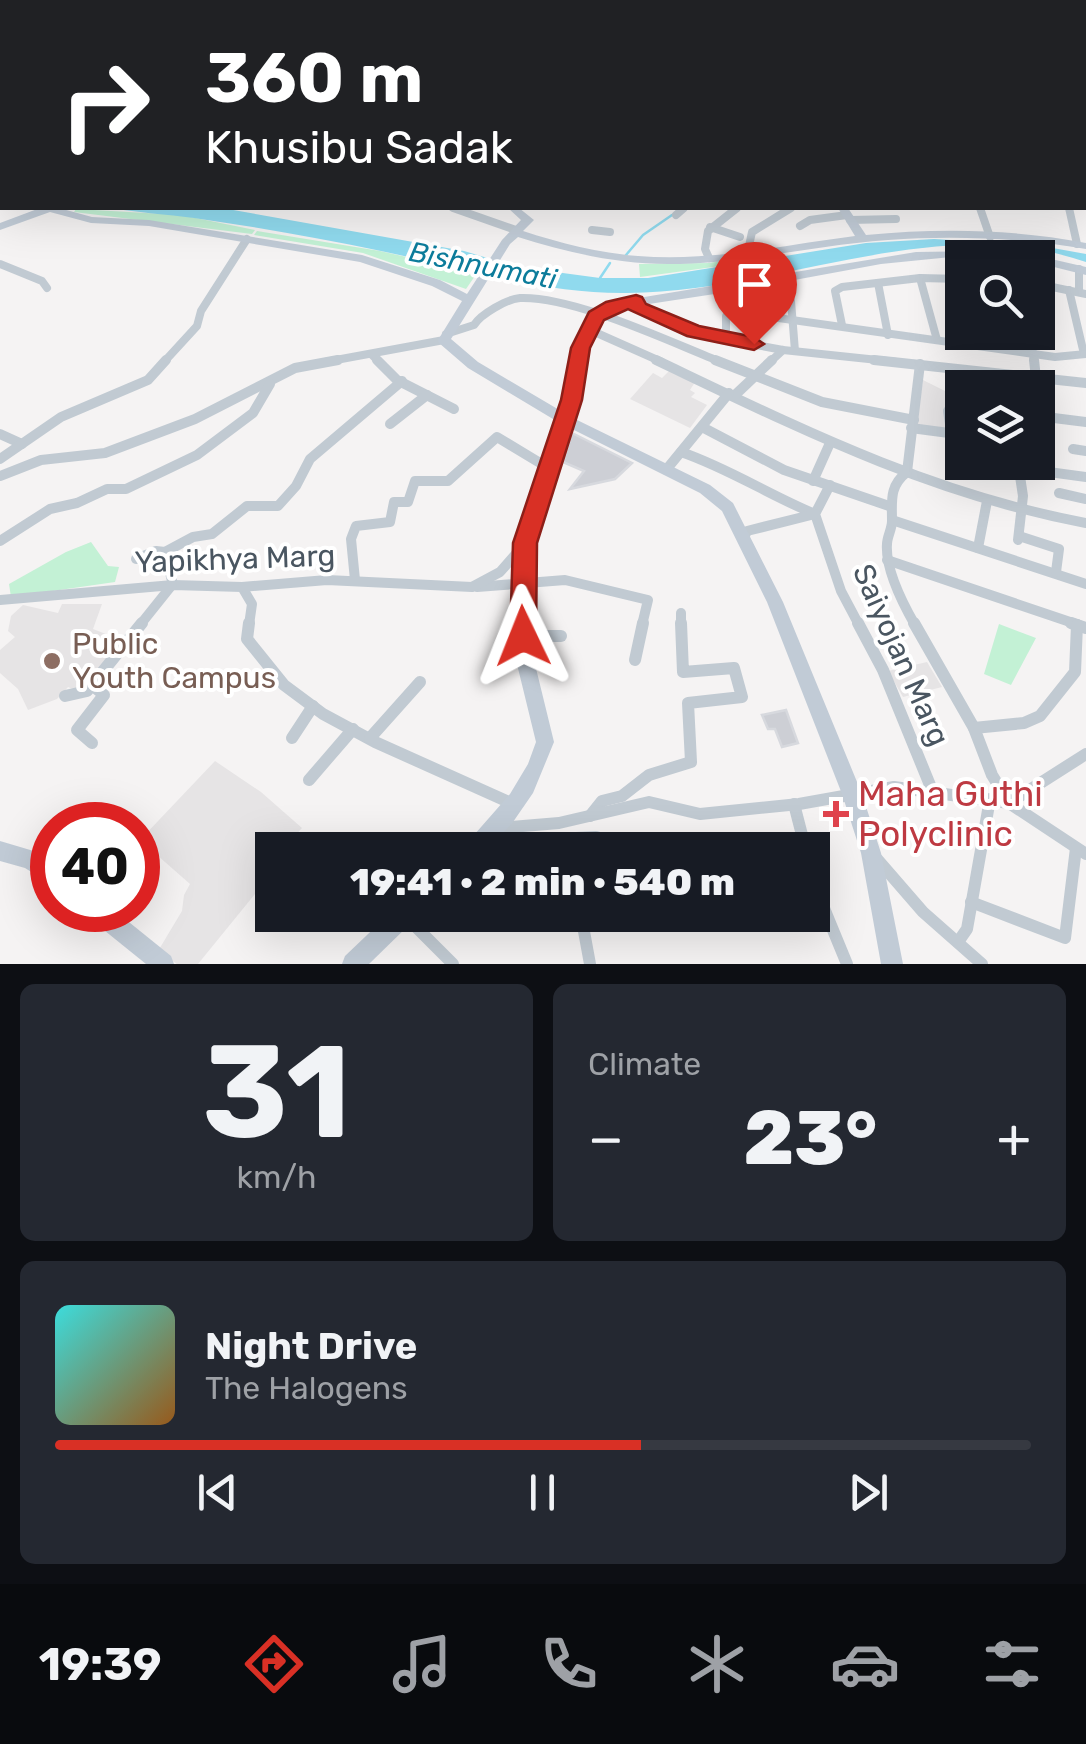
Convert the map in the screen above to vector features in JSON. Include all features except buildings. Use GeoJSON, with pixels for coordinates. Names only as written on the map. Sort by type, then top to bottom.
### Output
{"type":"FeatureCollection","features":[{"type":"Feature","properties":{"kind":"main road"},"geometry":{"type":"LineString","coordinates":[[0,227],[49,210]]}},
{"type":"Feature","properties":{"kind":"main road"},"geometry":{"type":"LineString","coordinates":[[61,210],[91,220],[149,223],[376,263],[436,282],[469,300]]}},
{"type":"Feature","properties":{"kind":"main road"},"geometry":{"type":"LineString","coordinates":[[516,210],[529,218],[512,234],[446,340],[566,420],[723,502],[775,602],[852,794],[871,853],[892,964]]}},
{"type":"Feature","properties":{"kind":"main road"},"geometry":{"type":"LineString","coordinates":[[847,214],[863,239]]}},
{"type":"Feature","properties":{"kind":"main road"},"geometry":{"type":"LineString","coordinates":[[512,234],[633,259],[709,258],[863,239],[990,237],[1081,245]]}},
{"type":"Feature","properties":{"kind":"main road"},"geometry":{"type":"LineString","coordinates":[[494,832],[536,771],[545,742],[524,656],[521,585],[525,543],[566,420],[580,348],[598,314],[636,301],[866,260],[945,253]]}},
{"type":"Feature","properties":{"kind":"main road"},"geometry":{"type":"LineString","coordinates":[[1055,264],[1082,270]]}},
{"type":"Feature","properties":{"kind":"main road"},"geometry":{"type":"LineString","coordinates":[[0,851],[30,858]]}},
{"type":"Feature","properties":{"kind":"main road"},"geometry":{"type":"LineString","coordinates":[[124,932],[163,964]]}},
{"type":"Feature","properties":{"kind":"main road"},"geometry":{"type":"LineString","coordinates":[[353,964],[386,932]]}},
{"type":"Feature","properties":{"kind":"street"},"geometry":{"type":"LineString","coordinates":[[458,210],[512,234]]}},
{"type":"Feature","properties":{"kind":"street"},"geometry":{"type":"LineString","coordinates":[[676,214],[681,210]]}},
{"type":"Feature","properties":{"kind":"street"},"geometry":{"type":"LineString","coordinates":[[709,258],[705,249],[710,228],[734,210]]}},
{"type":"Feature","properties":{"kind":"street"},"geometry":{"type":"LineString","coordinates":[[748,252],[756,228],[788,210]]}},
{"type":"Feature","properties":{"kind":"street"},"geometry":{"type":"LineString","coordinates":[[981,210],[990,237]]}},
{"type":"Feature","properties":{"kind":"street"},"geometry":{"type":"LineString","coordinates":[[800,226],[810,220],[847,214],[896,219]]}},
{"type":"Feature","properties":{"kind":"street"},"geometry":{"type":"LineString","coordinates":[[1081,227],[1081,245]]}},
{"type":"Feature","properties":{"kind":"street"},"geometry":{"type":"LineString","coordinates":[[710,228],[740,238]]}},
{"type":"Feature","properties":{"kind":"street"},"geometry":{"type":"LineString","coordinates":[[592,230],[610,232]]}},
{"type":"Feature","properties":{"kind":"street"},"geometry":{"type":"LineString","coordinates":[[0,460],[61,417],[148,380],[197,326],[201,311],[247,239]]}},
{"type":"Feature","properties":{"kind":"street"},"geometry":{"type":"LineString","coordinates":[[0,264],[42,282],[47,288]]}},
{"type":"Feature","properties":{"kind":"street"},"geometry":{"type":"LineString","coordinates":[[726,338],[726,316],[736,312],[1034,353],[1085,354],[1078,292],[1082,270]]}},
{"type":"Feature","properties":{"kind":"street"},"geometry":{"type":"LineString","coordinates":[[666,470],[732,394],[789,350],[794,317],[784,277]]}},
{"type":"Feature","properties":{"kind":"street"},"geometry":{"type":"LineString","coordinates":[[842,325],[835,291],[920,278],[945,279]]}},
{"type":"Feature","properties":{"kind":"street"},"geometry":{"type":"LineString","coordinates":[[920,278],[936,340]]}},
{"type":"Feature","properties":{"kind":"street"},"geometry":{"type":"LineString","coordinates":[[878,283],[888,335]]}},
{"type":"Feature","properties":{"kind":"street"},"geometry":{"type":"LineString","coordinates":[[0,476],[41,460],[106,453],[194,419],[271,384],[295,368],[446,340],[518,298],[598,314],[822,402],[945,433]]}},
{"type":"Feature","properties":{"kind":"street"},"geometry":{"type":"LineString","coordinates":[[636,301],[637,308],[726,338],[789,350],[977,370]]}},
{"type":"Feature","properties":{"kind":"street"},"geometry":{"type":"LineString","coordinates":[[590,330],[732,394],[807,435],[987,501],[1086,523]]}},
{"type":"Feature","properties":{"kind":"street"},"geometry":{"type":"LineString","coordinates":[[1033,350],[1035,370]]}},
{"type":"Feature","properties":{"kind":"street"},"geometry":{"type":"LineString","coordinates":[[372,355],[402,381],[454,409]]}},
{"type":"Feature","properties":{"kind":"street"},"geometry":{"type":"LineString","coordinates":[[920,364],[907,472],[898,480],[889,506],[892,520],[887,560],[902,602],[974,728],[992,775],[1008,803]]}},
{"type":"Feature","properties":{"kind":"street"},"geometry":{"type":"LineString","coordinates":[[1055,380],[1086,383]]}},
{"type":"Feature","properties":{"kind":"street"},"geometry":{"type":"LineString","coordinates":[[136,559],[165,552],[193,537],[212,534],[246,506],[278,506],[296,486],[310,459],[402,381]]}},
{"type":"Feature","properties":{"kind":"street"},"geometry":{"type":"LineString","coordinates":[[0,541],[50,509],[107,490],[126,490],[197,454],[254,413],[271,384]]}},
{"type":"Feature","properties":{"kind":"street"},"geometry":{"type":"LineString","coordinates":[[390,424],[427,395]]}},
{"type":"Feature","properties":{"kind":"street"},"geometry":{"type":"LineString","coordinates":[[1055,418],[1086,422]]}},
{"type":"Feature","properties":{"kind":"street"},"geometry":{"type":"LineString","coordinates":[[702,427],[756,458],[889,506]]}},
{"type":"Feature","properties":{"kind":"street"},"geometry":{"type":"LineString","coordinates":[[0,434],[22,444]]}},
{"type":"Feature","properties":{"kind":"street"},"geometry":{"type":"LineString","coordinates":[[355,580],[351,539],[356,526],[390,522],[394,502],[408,502],[415,482],[448,481],[497,436],[550,470]]}},
{"type":"Feature","properties":{"kind":"street"},"geometry":{"type":"LineString","coordinates":[[813,481],[830,443]]}},
{"type":"Feature","properties":{"kind":"street"},"geometry":{"type":"LineString","coordinates":[[1073,449],[1086,450]]}},
{"type":"Feature","properties":{"kind":"street"},"geometry":{"type":"LineString","coordinates":[[681,452],[717,464],[775,498],[815,514]]}},
{"type":"Feature","properties":{"kind":"street"},"geometry":{"type":"LineString","coordinates":[[1055,472],[1086,477]]}},
{"type":"Feature","properties":{"kind":"street"},"geometry":{"type":"LineString","coordinates":[[1021,480],[1024,496],[1018,538],[1058,549],[1056,572]]}},
{"type":"Feature","properties":{"kind":"street"},"geometry":{"type":"LineString","coordinates":[[744,538],[747,532],[815,514],[830,485]]}},
{"type":"Feature","properties":{"kind":"street"},"geometry":{"type":"LineString","coordinates":[[1060,493],[1086,499]]}},
{"type":"Feature","properties":{"kind":"street"},"geometry":{"type":"LineString","coordinates":[[978,548],[987,501]]}},
{"type":"Feature","properties":{"kind":"street","name":"Saiyojan Marg"},"geometry":{"type":"LineString","coordinates":[[815,514],[841,591],[883,670],[932,790]]}},
{"type":"Feature","properties":{"kind":"street"},"geometry":{"type":"LineString","coordinates":[[892,520],[1086,584]]}},
{"type":"Feature","properties":{"kind":"street"},"geometry":{"type":"LineString","coordinates":[[472,587],[500,572],[525,543]]}},
{"type":"Feature","properties":{"kind":"street"},"geometry":{"type":"LineString","coordinates":[[66,696],[77,697],[92,685],[172,585],[165,552]]}},
{"type":"Feature","properties":{"kind":"street"},"geometry":{"type":"LineString","coordinates":[[887,560],[1082,626],[1080,675],[1040,716],[1024,723],[974,728]]}},
{"type":"Feature","properties":{"kind":"street","name":"Yapikhya Marg"},"geometry":{"type":"LineString","coordinates":[[0,600],[172,585],[242,587],[355,580],[472,587],[565,580],[650,601],[635,660]]}},
{"type":"Feature","properties":{"kind":"street"},"geometry":{"type":"LineString","coordinates":[[242,587],[252,604],[247,639],[294,695],[370,738],[511,803]]}},
{"type":"Feature","properties":{"kind":"street"},"geometry":{"type":"LineString","coordinates":[[590,817],[602,800],[622,796],[650,774],[691,762],[688,703],[742,697],[734,668],[682,672],[682,613]]}},
{"type":"Feature","properties":{"kind":"street"},"geometry":{"type":"LineString","coordinates":[[523,636],[561,636]]}},
{"type":"Feature","properties":{"kind":"street"},"geometry":{"type":"LineString","coordinates":[[370,738],[420,682]]}},
{"type":"Feature","properties":{"kind":"street"},"geometry":{"type":"LineString","coordinates":[[92,685],[104,694],[78,730],[92,742]]}},
{"type":"Feature","properties":{"kind":"street"},"geometry":{"type":"LineString","coordinates":[[292,738],[313,706]]}},
{"type":"Feature","properties":{"kind":"street"},"geometry":{"type":"LineString","coordinates":[[309,780],[353,729]]}},
{"type":"Feature","properties":{"kind":"street"},"geometry":{"type":"LineString","coordinates":[[1008,803],[1086,754]]}},
{"type":"Feature","properties":{"kind":"street"},"geometry":{"type":"LineString","coordinates":[[565,832],[590,817],[649,802],[700,814],[894,788],[1008,803],[1081,851],[1065,938],[971,902]]}},
{"type":"Feature","properties":{"kind":"street"},"geometry":{"type":"LineString","coordinates":[[958,942],[967,929],[990,799]]}},
{"type":"Feature","properties":{"kind":"street"},"geometry":{"type":"LineString","coordinates":[[794,804],[801,832]]}},
{"type":"Feature","properties":{"kind":"street"},"geometry":{"type":"LineString","coordinates":[[499,828],[521,832]]}},
{"type":"Feature","properties":{"kind":"street"},"geometry":{"type":"LineString","coordinates":[[871,853],[922,912],[982,964]]}},
{"type":"Feature","properties":{"kind":"street"},"geometry":{"type":"LineString","coordinates":[[830,923],[847,964]]}},
{"type":"Feature","properties":{"kind":"street"},"geometry":{"type":"LineString","coordinates":[[425,932],[453,964]]}},
{"type":"Feature","properties":{"kind":"street"},"geometry":{"type":"LineString","coordinates":[[583,932],[590,964]]}},
{"type":"Feature","properties":{"kind":"shaded area"},"geometry":{"type":"Polygon","coordinates":[[[669,371],[695,382],[691,397],[707,405],[690,428],[630,399],[653,373],[662,378],[669,371]]]}},
{"type":"Feature","properties":{"kind":"shaded area"},"geometry":{"type":"Polygon","coordinates":[[[923,380],[945,391],[945,431],[915,428],[923,380]]]}},
{"type":"Feature","properties":{"kind":"shaded area","name":"Public Youth Campus"},"geometry":{"type":"Polygon","coordinates":[[[62,604],[102,604],[93,629],[121,640],[80,692],[68,687],[57,699],[28,710],[18,689],[0,673],[0,650],[15,637],[8,631],[11,616],[23,605],[58,613],[62,604]]]}},
{"type":"Feature","properties":{"kind":"shaded area"},"geometry":{"type":"Polygon","coordinates":[[[927,662],[942,687],[903,697],[888,671],[927,662]]]}},
{"type":"Feature","properties":{"kind":"shaded area"},"geometry":{"type":"Polygon","coordinates":[[[215,761],[261,792],[302,828],[298,832],[255,832],[255,894],[198,964],[177,964],[158,951],[182,911],[190,884],[160,858],[160,819],[215,761]]]}},
{"type":"Feature","properties":{"kind":"green space"},"geometry":{"type":"Polygon","coordinates":[[[74,212],[181,215],[255,230],[252,234],[74,212]]]}},
{"type":"Feature","properties":{"kind":"green space"},"geometry":{"type":"Polygon","coordinates":[[[257,231],[380,251],[477,273],[466,289],[363,253],[254,235],[257,231]]]}},
{"type":"Feature","properties":{"kind":"green space"},"geometry":{"type":"Polygon","coordinates":[[[772,252],[771,259],[640,277],[639,264],[709,263],[772,252]]]}},
{"type":"Feature","properties":{"kind":"green space"},"geometry":{"type":"Polygon","coordinates":[[[91,542],[108,566],[119,567],[115,582],[11,597],[9,584],[91,542]]]}},
{"type":"Feature","properties":{"kind":"green space"},"geometry":{"type":"Polygon","coordinates":[[[999,624],[1036,638],[1011,685],[984,674],[999,624]]]}},
{"type":"Feature","properties":{"kind":"water","name":"Bishnumati"},"geometry":{"type":"Polygon","coordinates":[[[128,210],[233,210],[464,251],[518,267],[600,278],[648,278],[866,243],[934,239],[951,240],[945,240],[945,247],[857,258],[742,281],[627,293],[534,285],[288,233],[128,210]]]}},
{"type":"Feature","properties":{"kind":"water"},"geometry":{"type":"Polygon","coordinates":[[[1055,248],[1086,254],[1086,262],[1055,254],[1055,248]]]}},
{"type":"Feature","properties":{"kind":"waterway"},"geometry":{"type":"LineString","coordinates":[[626,255],[643,235],[672,215]]}},
{"type":"Feature","properties":{"kind":"waterway"},"geometry":{"type":"LineString","coordinates":[[600,278],[610,263]]}},
{"type":"Feature","properties":{"kind":"place","name":"Public Youth Campus"},"geometry":{"type":"Point","coordinates":[52,661]}},
{"type":"Feature","properties":{"kind":"place","name":"Maha Guthi Polyclinic"},"geometry":{"type":"Point","coordinates":[836,814]}},
{"type":"Feature","properties":{"kind":"route"},"geometry":{"type":"LineString","coordinates":[[523,636],[521,585],[525,543],[572,400],[580,348],[596,317],[612,306],[636,301],[637,308],[694,331],[754,344]]}}]}
